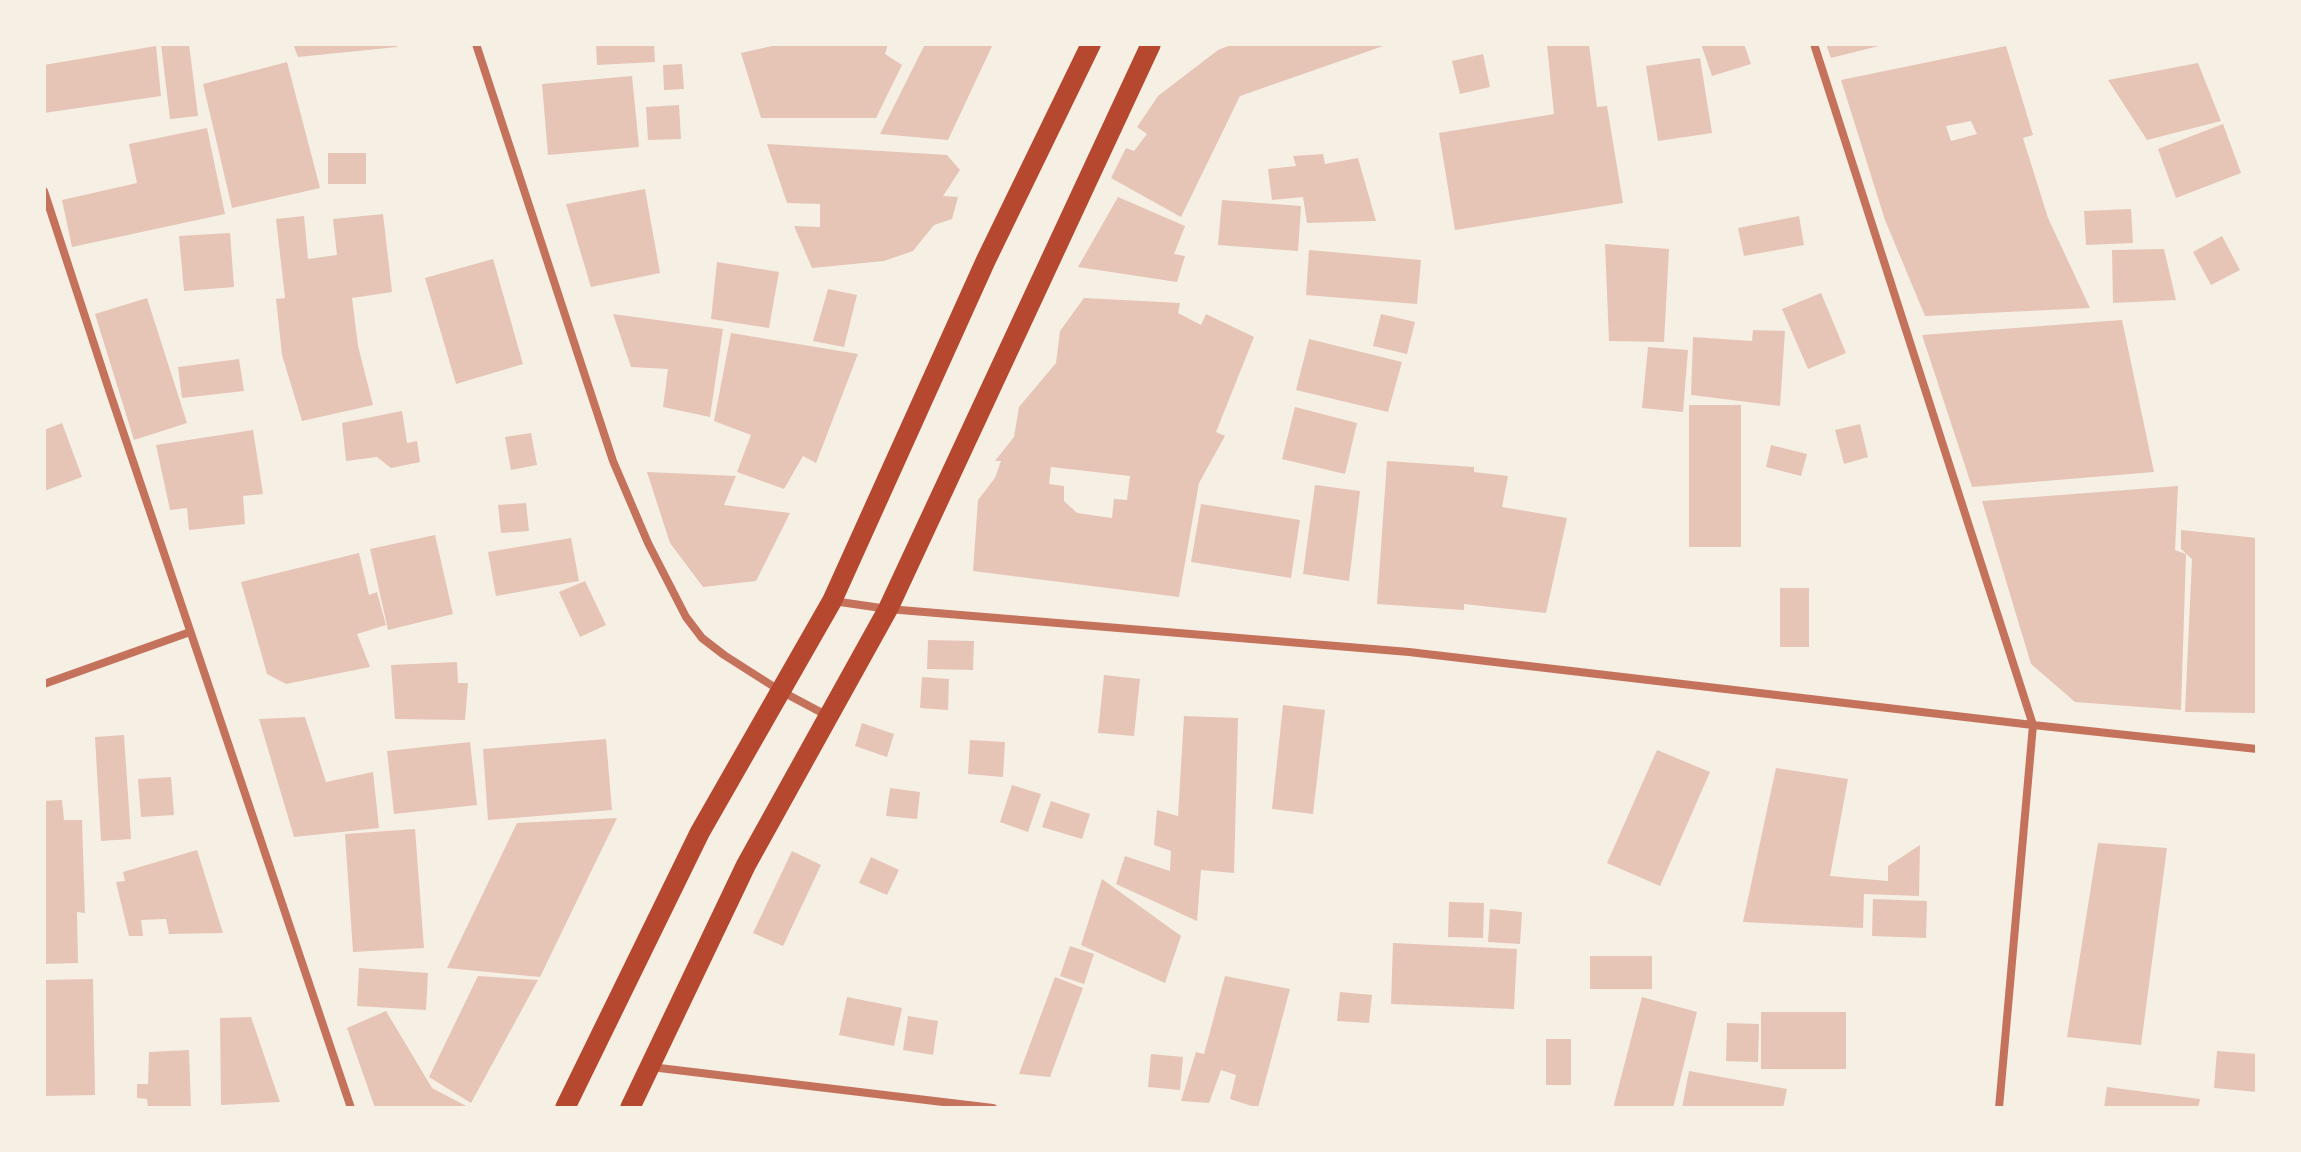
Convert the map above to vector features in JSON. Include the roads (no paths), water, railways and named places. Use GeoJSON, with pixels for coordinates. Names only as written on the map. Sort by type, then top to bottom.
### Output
{"type":"FeatureCollection","features":[{"type":"Feature","properties":{"kind":"main road"},"geometry":{"type":"LineString","coordinates":[[565,1108],[700,832],[832,601],[986,260],[1091,44]]}},
{"type":"Feature","properties":{"kind":"main road"},"geometry":{"type":"LineString","coordinates":[[630,1108],[746,865],[888,609],[1151,44]]}},
{"type":"Feature","properties":{"kind":"street"},"geometry":{"type":"LineString","coordinates":[[476,44],[613,461],[648,543],[686,617],[702,638],[779,690],[828,716]]}},
{"type":"Feature","properties":{"kind":"street"},"geometry":{"type":"LineString","coordinates":[[1814,44],[2033,725],[1999,1108]]}},
{"type":"Feature","properties":{"kind":"street"},"geometry":{"type":"LineString","coordinates":[[44,191],[351,1108]]}},
{"type":"Feature","properties":{"kind":"street"},"geometry":{"type":"LineString","coordinates":[[832,601],[888,609],[1409,652],[2257,749]]}},
{"type":"Feature","properties":{"kind":"street"},"geometry":{"type":"LineString","coordinates":[[44,684],[190,632]]}},
{"type":"Feature","properties":{"kind":"street"},"geometry":{"type":"LineString","coordinates":[[650,1066],[993,1108]]}}]}
